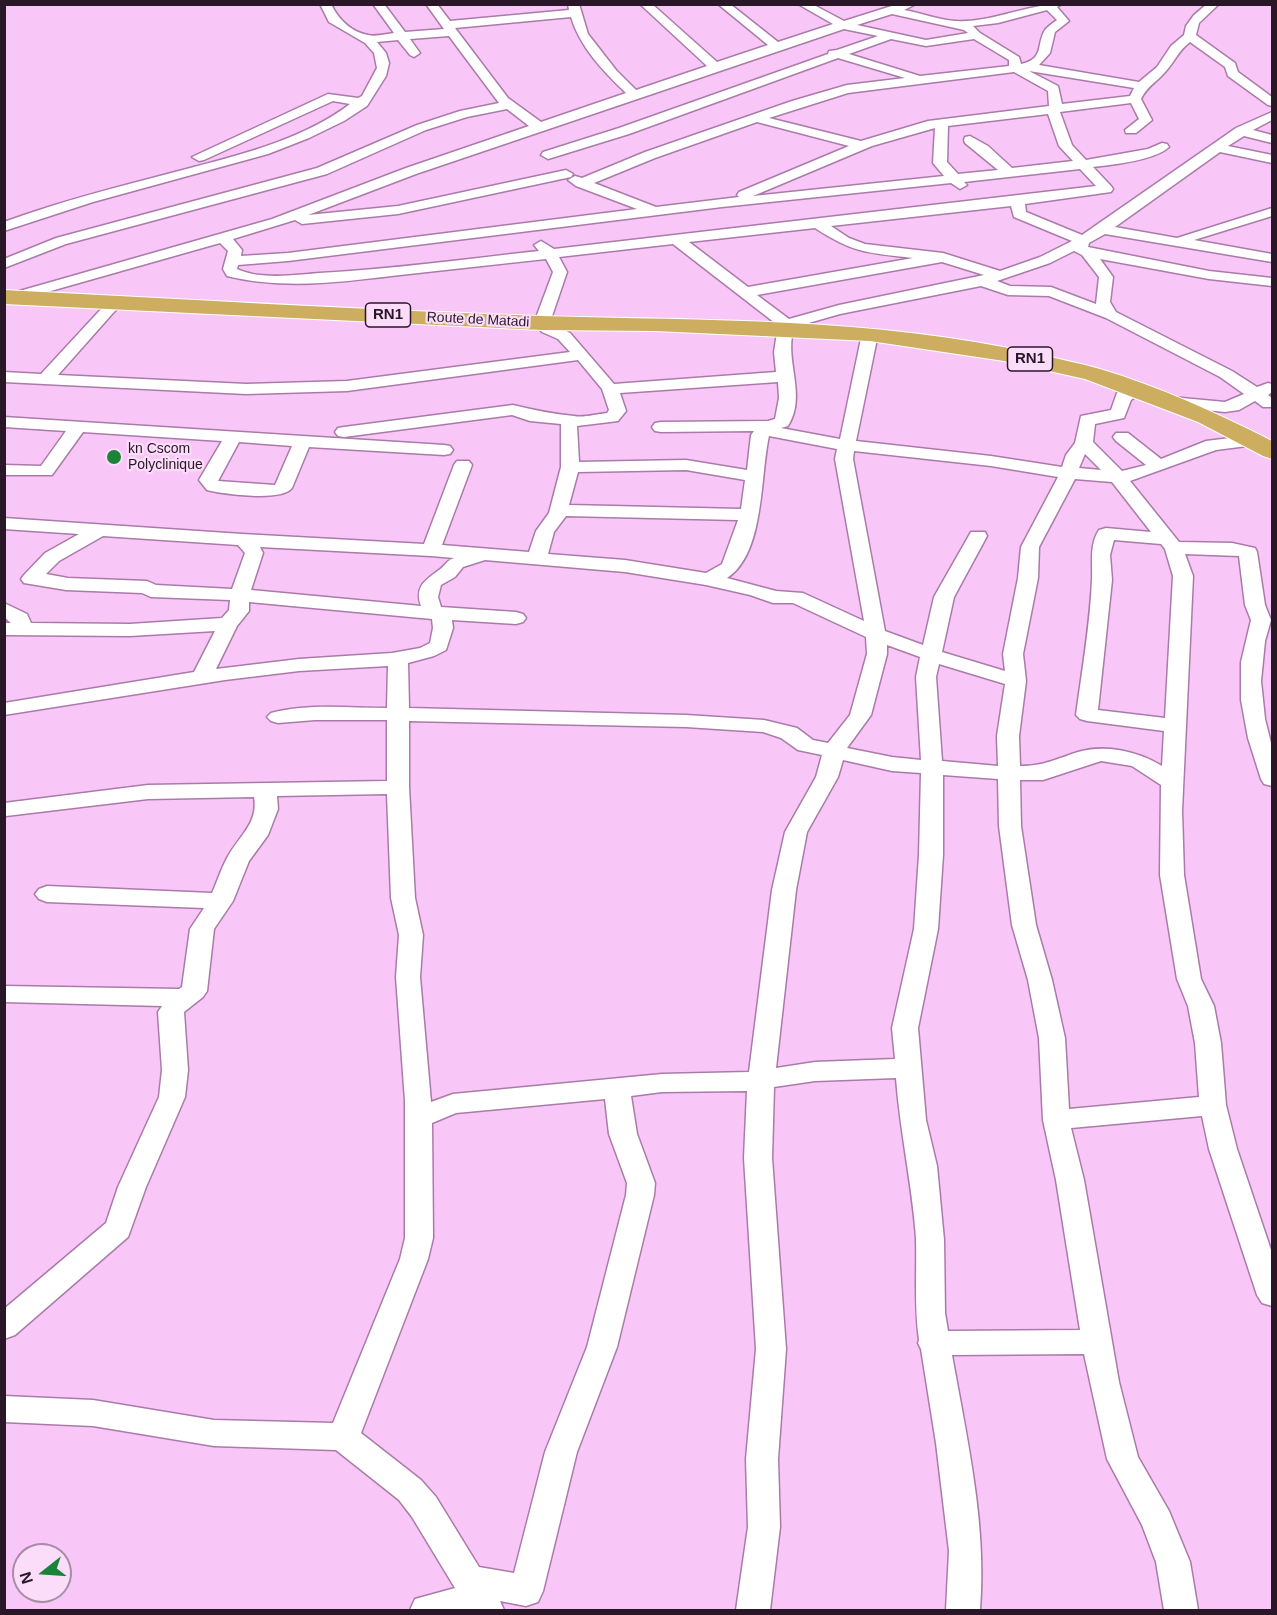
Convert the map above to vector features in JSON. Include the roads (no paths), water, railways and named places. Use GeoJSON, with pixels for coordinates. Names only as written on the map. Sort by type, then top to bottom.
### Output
{"type":"FeatureCollection","features":[{"type":"Feature","properties":{"kind":"highway","name":"Route de Matadi"},"geometry":{"type":"LineString","coordinates":[[9,297],[542,323],[781,328]]}},
{"type":"Feature","properties":{"kind":"highway","name":"RN1"},"geometry":{"type":"LineString","coordinates":[[781,328],[870,334],[1004,354],[1074,369],[1171,402],[1255,441]]}},
{"type":"Feature","properties":{"kind":"street"},"geometry":{"type":"LineString","coordinates":[[4,227],[106,194],[263,151],[339,119],[363,103],[374,91],[384,66],[380,54],[367,39],[332,19],[325,4]]}},
{"type":"Feature","properties":{"kind":"street"},"geometry":{"type":"LineString","coordinates":[[378,4],[414,53]]}},
{"type":"Feature","properties":{"kind":"street"},"geometry":{"type":"LineString","coordinates":[[431,4],[508,105],[540,128]]}},
{"type":"Feature","properties":{"kind":"street"},"geometry":{"type":"LineString","coordinates":[[645,4],[716,68]]}},
{"type":"Feature","properties":{"kind":"street"},"geometry":{"type":"LineString","coordinates":[[723,4],[777,46]]}},
{"type":"Feature","properties":{"kind":"street"},"geometry":{"type":"LineString","coordinates":[[803,4],[843,25],[930,43],[976,35]]}},
{"type":"Feature","properties":{"kind":"street"},"geometry":{"type":"LineString","coordinates":[[870,4],[968,27],[976,35],[1026,65],[1054,89],[1056,104],[1053,109],[1062,140],[1104,186]]}},
{"type":"Feature","properties":{"kind":"street"},"geometry":{"type":"LineString","coordinates":[[540,128],[791,41],[912,4]]}},
{"type":"Feature","properties":{"kind":"street"},"geometry":{"type":"LineString","coordinates":[[1135,99],[1141,86],[1162,69],[1175,48],[1190,36],[1191,27],[1197,18],[1214,4]]}},
{"type":"Feature","properties":{"kind":"street"},"geometry":{"type":"LineString","coordinates":[[957,24],[998,20],[1053,6],[1063,21],[1050,31],[1049,45],[1026,65]]}},
{"type":"Feature","properties":{"kind":"street"},"geometry":{"type":"LineString","coordinates":[[367,39],[402,36],[575,9],[577,25],[582,35],[612,73],[635,96]]}},
{"type":"Feature","properties":{"kind":"street"},"geometry":{"type":"LineString","coordinates":[[9,297],[277,222],[411,171],[536,145],[795,70],[891,35]]}},
{"type":"Feature","properties":{"kind":"street"},"geometry":{"type":"LineString","coordinates":[[1190,36],[1221,57],[1232,66],[1232,73],[1272,102]]}},
{"type":"Feature","properties":{"kind":"street"},"geometry":{"type":"LineString","coordinates":[[791,41],[924,80]]}},
{"type":"Feature","properties":{"kind":"street"},"geometry":{"type":"LineString","coordinates":[[747,56],[817,76]]}},
{"type":"Feature","properties":{"kind":"street"},"geometry":{"type":"LineString","coordinates":[[581,183],[650,155],[756,118],[812,99],[857,88],[1026,65],[1141,86]]}},
{"type":"Feature","properties":{"kind":"street"},"geometry":{"type":"LineString","coordinates":[[830,80],[857,88]]}},
{"type":"Feature","properties":{"kind":"street"},"geometry":{"type":"LineString","coordinates":[[213,166],[198,157],[234,143],[331,98],[363,103]]}},
{"type":"Feature","properties":{"kind":"street"},"geometry":{"type":"LineString","coordinates":[[223,237],[230,241],[236,250],[230,269],[235,275],[280,280],[362,275],[675,239],[732,214],[862,146],[937,126],[1135,99]]}},
{"type":"Feature","properties":{"kind":"street"},"geometry":{"type":"LineString","coordinates":[[1131,130],[1146,120],[1135,99]]}},
{"type":"Feature","properties":{"kind":"street"},"geometry":{"type":"LineString","coordinates":[[4,264],[61,241],[322,171],[351,161],[392,140],[436,122],[508,105]]}},
{"type":"Feature","properties":{"kind":"street"},"geometry":{"type":"LineString","coordinates":[[781,328],[852,307],[981,282],[1085,246],[1101,229],[1217,147],[1241,131],[1272,116]]}},
{"type":"Feature","properties":{"kind":"street"},"geometry":{"type":"LineString","coordinates":[[756,118],[862,146]]}},
{"type":"Feature","properties":{"kind":"street"},"geometry":{"type":"LineString","coordinates":[[937,126],[940,163],[960,184],[983,200],[1018,201]]}},
{"type":"Feature","properties":{"kind":"street"},"geometry":{"type":"LineString","coordinates":[[536,145],[540,128]]}},
{"type":"Feature","properties":{"kind":"street"},"geometry":{"type":"LineString","coordinates":[[1241,131],[1272,138]]}},
{"type":"Feature","properties":{"kind":"street"},"geometry":{"type":"LineString","coordinates":[[970,140],[1008,172]]}},
{"type":"Feature","properties":{"kind":"street"},"geometry":{"type":"LineString","coordinates":[[536,145],[566,174],[581,183],[655,212]]}},
{"type":"Feature","properties":{"kind":"street"},"geometry":{"type":"LineString","coordinates":[[732,214],[793,197],[1103,162],[1152,152],[1162,147]]}},
{"type":"Feature","properties":{"kind":"street"},"geometry":{"type":"LineString","coordinates":[[1217,147],[1272,159]]}},
{"type":"Feature","properties":{"kind":"street"},"geometry":{"type":"LineString","coordinates":[[234,261],[277,258],[655,212],[732,214],[815,222],[1018,201],[1106,189],[1104,186],[1105,170],[1101,166],[1103,162]]}},
{"type":"Feature","properties":{"kind":"street"},"geometry":{"type":"LineString","coordinates":[[277,222],[377,213],[566,174]]}},
{"type":"Feature","properties":{"kind":"street"},"geometry":{"type":"LineString","coordinates":[[1018,201],[1019,214],[1085,246],[1196,273],[1272,282]]}},
{"type":"Feature","properties":{"kind":"street"},"geometry":{"type":"LineString","coordinates":[[1170,241],[1198,236],[1272,212]]}},
{"type":"Feature","properties":{"kind":"street"},"geometry":{"type":"LineString","coordinates":[[815,222],[844,241],[862,248],[943,257],[1001,276]]}},
{"type":"Feature","properties":{"kind":"street"},"geometry":{"type":"LineString","coordinates":[[299,439],[513,410],[530,416],[563,418],[570,422],[616,415],[618,411],[610,389],[564,336],[548,329],[542,323],[560,272],[550,254],[522,228]]}},
{"type":"Feature","properties":{"kind":"street"},"geometry":{"type":"LineString","coordinates":[[1101,229],[1272,258]]}},
{"type":"Feature","properties":{"kind":"street"},"geometry":{"type":"LineString","coordinates":[[675,239],[747,292],[781,328],[781,344],[787,376],[786,411],[782,422],[767,428],[760,435],[749,515],[730,565],[719,575],[706,579]]}},
{"type":"Feature","properties":{"kind":"street"},"geometry":{"type":"LineString","coordinates":[[1085,246],[1106,278],[1102,302],[1111,315]]}},
{"type":"Feature","properties":{"kind":"street"},"geometry":{"type":"LineString","coordinates":[[527,272],[550,254]]}},
{"type":"Feature","properties":{"kind":"street"},"geometry":{"type":"LineString","coordinates":[[747,292],[943,257]]}},
{"type":"Feature","properties":{"kind":"street"},"geometry":{"type":"LineString","coordinates":[[981,282],[1008,290],[1051,292],[1111,315],[1226,374],[1258,399]]}},
{"type":"Feature","properties":{"kind":"street"},"geometry":{"type":"LineString","coordinates":[[45,379],[108,310]]}},
{"type":"Feature","properties":{"kind":"street"},"geometry":{"type":"LineString","coordinates":[[753,1611],[764,1527],[762,1459],[771,1349],[758,1158],[761,1082],[784,890],[794,836],[827,777],[834,751],[860,715],[877,654],[876,634],[844,459],[870,334]]}},
{"type":"Feature","properties":{"kind":"street"},"geometry":{"type":"LineString","coordinates":[[4,377],[246,389],[347,386],[580,355]]}},
{"type":"Feature","properties":{"kind":"street"},"geometry":{"type":"LineString","coordinates":[[610,389],[787,376]]}},
{"type":"Feature","properties":{"kind":"street"},"geometry":{"type":"LineString","coordinates":[[1137,389],[1123,397],[1118,414],[1088,419],[1084,443],[1075,455],[1064,484],[1030,547],[1028,578],[1013,654],[1016,681],[1010,713],[1008,773],[1010,826],[1016,883],[1052,1038],[1056,1120],[1070,1180],[1097,1342],[1123,1459],[1157,1521],[1173,1562],[1181,1611]]}},
{"type":"Feature","properties":{"kind":"street"},"geometry":{"type":"LineString","coordinates":[[1171,402],[1214,407],[1258,399]]}},
{"type":"Feature","properties":{"kind":"street"},"geometry":{"type":"LineString","coordinates":[[661,427],[767,428],[846,445],[956,457],[1068,473],[1118,477],[1134,475],[1212,445],[1255,441],[1258,399]]}},
{"type":"Feature","properties":{"kind":"street"},"geometry":{"type":"LineString","coordinates":[[4,422],[444,450]]}},
{"type":"Feature","properties":{"kind":"street"},"geometry":{"type":"LineString","coordinates":[[537,558],[541,541],[556,518],[570,467],[571,446],[568,429],[570,422]]}},
{"type":"Feature","properties":{"kind":"street"},"geometry":{"type":"LineString","coordinates":[[4,470],[46,471],[78,427]]}},
{"type":"Feature","properties":{"kind":"street"},"geometry":{"type":"LineString","coordinates":[[234,436],[208,480],[213,486],[277,491],[284,488],[299,439]]}},
{"type":"Feature","properties":{"kind":"street"},"geometry":{"type":"LineString","coordinates":[[1122,437],[1159,466]]}},
{"type":"Feature","properties":{"kind":"street"},"geometry":{"type":"LineString","coordinates":[[1084,443],[1118,477],[1169,544],[1183,576],[1174,726],[1171,811],[1172,875],[1189,979],[1201,1006],[1208,1043],[1213,1105],[1223,1149],[1272,1295]]}},
{"type":"Feature","properties":{"kind":"street"},"geometry":{"type":"LineString","coordinates":[[431,550],[463,465]]}},
{"type":"Feature","properties":{"kind":"street"},"geometry":{"type":"LineString","coordinates":[[570,467],[686,465],[754,476]]}},
{"type":"Feature","properties":{"kind":"street"},"geometry":{"type":"LineString","coordinates":[[558,510],[658,515],[687,512],[749,515]]}},
{"type":"Feature","properties":{"kind":"street"},"geometry":{"type":"LineString","coordinates":[[4,523],[242,540],[431,550],[625,566],[706,579],[756,590],[773,597],[796,597],[876,634],[954,663],[1016,681]]}},
{"type":"Feature","properties":{"kind":"street"},"geometry":{"type":"LineString","coordinates":[[99,530],[52,557],[31,579],[66,584],[147,587],[151,591],[240,595],[516,618]]}},
{"type":"Feature","properties":{"kind":"street"},"geometry":{"type":"LineString","coordinates":[[1174,726],[1087,715],[1102,580],[1101,555],[1106,534],[1169,544],[1248,552],[1255,605],[1261,620],[1251,652],[1251,695],[1254,720],[1272,779]]}},
{"type":"Feature","properties":{"kind":"street"},"geometry":{"type":"LineString","coordinates":[[963,1611],[966,1551],[952,1443],[933,1343],[930,1313],[930,1240],[923,1166],[913,1120],[905,1029],[926,929],[931,855],[932,768],[926,677],[944,597],[978,536]]}},
{"type":"Feature","properties":{"kind":"street"},"geometry":{"type":"LineString","coordinates":[[202,677],[228,624],[238,610],[240,595],[254,553],[249,544],[242,540]]}},
{"type":"Feature","properties":{"kind":"street"},"geometry":{"type":"LineString","coordinates":[[4,709],[202,677],[302,665],[398,658],[428,652],[439,646],[442,628],[438,613],[430,606],[428,597],[433,582],[448,573],[456,563],[483,554]]}},
{"type":"Feature","properties":{"kind":"street"},"geometry":{"type":"LineString","coordinates":[[4,609],[20,618],[14,630],[130,630],[228,624]]}},
{"type":"Feature","properties":{"kind":"street"},"geometry":{"type":"LineString","coordinates":[[343,1437],[414,1259],[419,1238],[418,1118],[408,977],[411,935],[403,898],[398,787],[400,714],[398,658]]}},
{"type":"Feature","properties":{"kind":"street"},"geometry":{"type":"LineString","coordinates":[[278,717],[315,714],[400,714],[764,726],[789,733],[806,745],[891,764],[1008,773],[1043,773],[1085,757],[1101,754],[1139,761],[1173,783]]}},
{"type":"Feature","properties":{"kind":"street"},"geometry":{"type":"LineString","coordinates":[[6,809],[148,792],[398,787]]}},
{"type":"Feature","properties":{"kind":"street"},"geometry":{"type":"LineString","coordinates":[[4,1327],[118,1229],[132,1187],[172,1097],[176,1070],[171,1012],[176,1004],[195,991],[198,944],[202,929],[221,901],[233,869],[254,841],[267,809],[266,797],[261,790]]}},
{"type":"Feature","properties":{"kind":"street"},"geometry":{"type":"LineString","coordinates":[[47,894],[221,901]]}},
{"type":"Feature","properties":{"kind":"street"},"geometry":{"type":"LineString","coordinates":[[4,994],[186,998]]}},
{"type":"Feature","properties":{"kind":"street"},"geometry":{"type":"LineString","coordinates":[[418,1118],[453,1104],[662,1083],[761,1082],[776,1077],[834,1071],[908,1068]]}},
{"type":"Feature","properties":{"kind":"street"},"geometry":{"type":"LineString","coordinates":[[427,1611],[478,1596],[526,1591],[561,1452],[602,1347],[629,1246],[641,1182],[623,1134],[617,1089]]}},
{"type":"Feature","properties":{"kind":"street"},"geometry":{"type":"LineString","coordinates":[[1056,1120],[1213,1105]]}},
{"type":"Feature","properties":{"kind":"street"},"geometry":{"type":"LineString","coordinates":[[933,1343],[1097,1342]]}},
{"type":"Feature","properties":{"kind":"street"},"geometry":{"type":"LineString","coordinates":[[4,1409],[93,1413],[214,1433],[343,1437],[410,1490],[424,1507],[478,1596]]}},
{"type":"Feature","properties":{"kind":"place","name":"kn Cscom Polyclinique"},"geometry":{"type":"Point","coordinates":[114,457]}}]}
